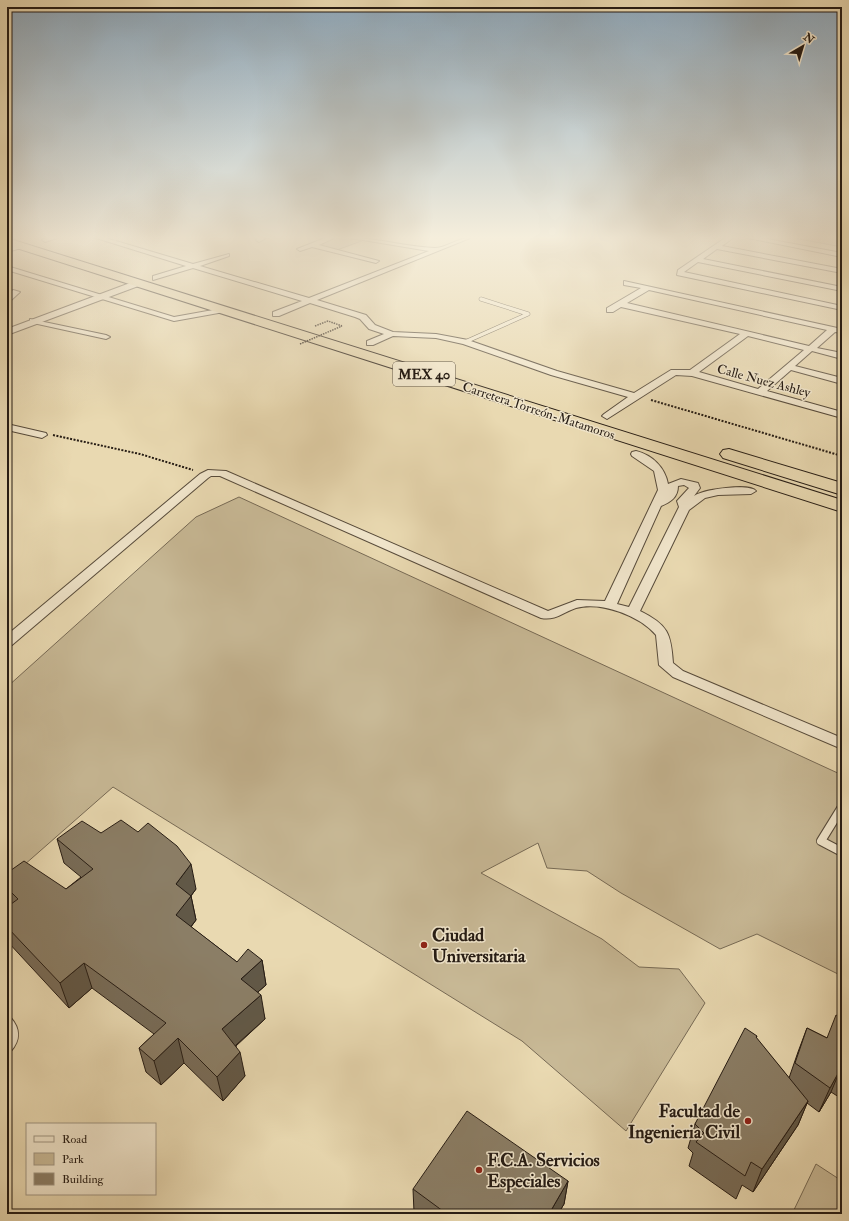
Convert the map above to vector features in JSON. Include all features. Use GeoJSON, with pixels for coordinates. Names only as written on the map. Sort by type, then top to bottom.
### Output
{"type":"FeatureCollection","features":[{"type":"Feature","properties":{"kind":"highway","name":"Carretera Torreón-Matamoros"},"geometry":{"type":"LineString","coordinates":[[185,295],[224,310],[842,506]]}},
{"type":"Feature","properties":{"kind":"highway","name":"MEX 40"},"geometry":{"type":"LineString","coordinates":[[204,295],[276,314],[622,421]]}},
{"type":"Feature","properties":{"kind":"highway"},"geometry":{"type":"LineString","coordinates":[[500,398],[510,411],[521,417],[800,506],[842,509]]}},
{"type":"Feature","properties":{"kind":"highway"},"geometry":{"type":"LineString","coordinates":[[713,449],[842,489]]}},
{"type":"Feature","properties":{"kind":"street"},"geometry":{"type":"LineString","coordinates":[[94,295],[176,320],[224,310]]}},
{"type":"Feature","properties":{"kind":"street"},"geometry":{"type":"LineString","coordinates":[[7,332],[106,295]]}},
{"type":"Feature","properties":{"kind":"street"},"geometry":{"type":"LineString","coordinates":[[293,295],[358,314],[372,327],[392,334],[430,335],[464,342],[554,373],[635,396]]}},
{"type":"Feature","properties":{"kind":"street"},"geometry":{"type":"LineString","coordinates":[[276,314],[323,295]]}},
{"type":"Feature","properties":{"kind":"street"},"geometry":{"type":"LineString","coordinates":[[610,310],[635,295]]}},
{"type":"Feature","properties":{"kind":"street"},"geometry":{"type":"LineString","coordinates":[[679,295],[842,331]]}},
{"type":"Feature","properties":{"kind":"street"},"geometry":{"type":"LineString","coordinates":[[780,295],[842,308]]}},
{"type":"Feature","properties":{"kind":"street"},"geometry":{"type":"LineString","coordinates":[[821,304],[832,295]]}},
{"type":"Feature","properties":{"kind":"street"},"geometry":{"type":"LineString","coordinates":[[620,304],[842,356]]}},
{"type":"Feature","properties":{"kind":"street"},"geometry":{"type":"LineString","coordinates":[[33,321],[106,337]]}},
{"type":"Feature","properties":{"kind":"street"},"geometry":{"type":"LineString","coordinates":[[760,392],[833,329]]}},
{"type":"Feature","properties":{"kind":"street"},"geometry":{"type":"LineString","coordinates":[[692,373],[747,333]]}},
{"type":"Feature","properties":{"kind":"street"},"geometry":{"type":"LineString","coordinates":[[370,343],[392,334]]}},
{"type":"Feature","properties":{"kind":"street"},"geometry":{"type":"LineString","coordinates":[[789,367],[842,381]]}},
{"type":"Feature","properties":{"kind":"street","name":"Calle Nuez Ashley"},"geometry":{"type":"LineString","coordinates":[[635,396],[674,372],[692,373],[842,415]]}},
{"type":"Feature","properties":{"kind":"street"},"geometry":{"type":"LineString","coordinates":[[607,416],[635,396]]}},
{"type":"Feature","properties":{"kind":"street"},"geometry":{"type":"LineString","coordinates":[[7,427],[42,435]]}},
{"type":"Feature","properties":{"kind":"street"},"geometry":{"type":"LineString","coordinates":[[610,605],[663,490],[663,474],[654,464],[636,454]]}},
{"type":"Feature","properties":{"kind":"street"},"geometry":{"type":"LineString","coordinates":[[7,642],[208,473],[222,473],[546,615],[554,615],[576,604],[610,605],[633,612],[647,620],[662,634],[666,665],[678,674],[842,744]]}},
{"type":"Feature","properties":{"kind":"street"},"geometry":{"type":"LineString","coordinates":[[657,504],[669,499],[673,494],[673,484],[688,482],[694,485],[694,488],[683,501],[684,508]]}},
{"type":"Feature","properties":{"kind":"street"},"geometry":{"type":"LineString","coordinates":[[633,612],[684,508],[702,495],[718,492],[751,491]]}},
{"type":"Feature","properties":{"kind":"lane"},"geometry":{"type":"LineString","coordinates":[[464,342],[528,314],[481,299]]}},
{"type":"Feature","properties":{"kind":"lane"},"geometry":{"type":"LineString","coordinates":[[842,808],[820,842],[842,852]]}},
{"type":"Feature","properties":{"kind":"lane"},"geometry":{"type":"LineString","coordinates":[[7,1021],[12,1026],[14,1034],[12,1044],[7,1048]]}},
{"type":"Feature","properties":{"kind":"path"},"geometry":{"type":"LineString","coordinates":[[300,344],[342,326],[328,321],[315,326]]}},
{"type":"Feature","properties":{"kind":"path"},"geometry":{"type":"LineString","coordinates":[[635,396],[842,456]]}},
{"type":"Feature","properties":{"kind":"path"},"geometry":{"type":"LineString","coordinates":[[42,435],[63,436],[140,454],[175,466],[208,473]]}},
{"type":"Feature","properties":{"kind":"green space"},"geometry":{"type":"Polygon","coordinates":[[[239,497],[842,775],[842,976],[757,934],[720,949],[621,893],[587,871],[547,868],[538,843],[481,873],[602,939],[639,967],[679,969],[705,1003],[626,1131],[522,1041],[113,787],[7,880],[7,687],[196,517],[239,497]]]}},
{"type":"Feature","properties":{"kind":"green space"},"geometry":{"type":"Polygon","coordinates":[[[816,1164],[842,1181],[842,1214],[792,1214],[816,1164]]]}},
{"type":"Feature","properties":{"kind":"building"},"geometry":{"type":"Polygon","coordinates":[[[121,820],[138,832],[148,823],[177,846],[191,864],[176,884],[191,896],[176,915],[237,962],[248,949],[262,960],[241,979],[261,995],[222,1029],[240,1052],[217,1077],[178,1038],[154,1061],[139,1048],[166,1023],[84,963],[60,983],[7,927],[7,907],[18,899],[7,888],[7,873],[24,861],[66,889],[93,869],[57,839],[82,821],[101,833],[121,820]]]}},
{"type":"Feature","properties":{"kind":"building"},"geometry":{"type":"Polygon","coordinates":[[[836,1015],[842,1018],[842,1069],[841,1068],[830,1088],[795,1063],[807,1028],[827,1038],[836,1015]]]}},
{"type":"Feature","properties":{"kind":"building","name":"Facultad de Ingenieria Civil"},"geometry":{"type":"Polygon","coordinates":[[[745,1028],[757,1036],[756,1037],[808,1101],[762,1169],[751,1162],[745,1176],[696,1142],[704,1133],[695,1124],[745,1028]]]}},
{"type":"Feature","properties":{"kind":"building","name":"F.C.A. Servicios Especiales"},"geometry":{"type":"Polygon","coordinates":[[[467,1111],[568,1181],[549,1214],[447,1214],[413,1189],[467,1111]]]}},
{"type":"Feature","properties":{"kind":"place","name":"Ciudad Universitaria"},"geometry":{"type":"Point","coordinates":[424,945]}},
{"type":"Feature","properties":{"kind":"place","name":"Facultad de Ingenieria Civil"},"geometry":{"type":"Point","coordinates":[748,1121]}},
{"type":"Feature","properties":{"kind":"place","name":"F.C.A. Servicios Especiales"},"geometry":{"type":"Point","coordinates":[479,1170]}}]}
